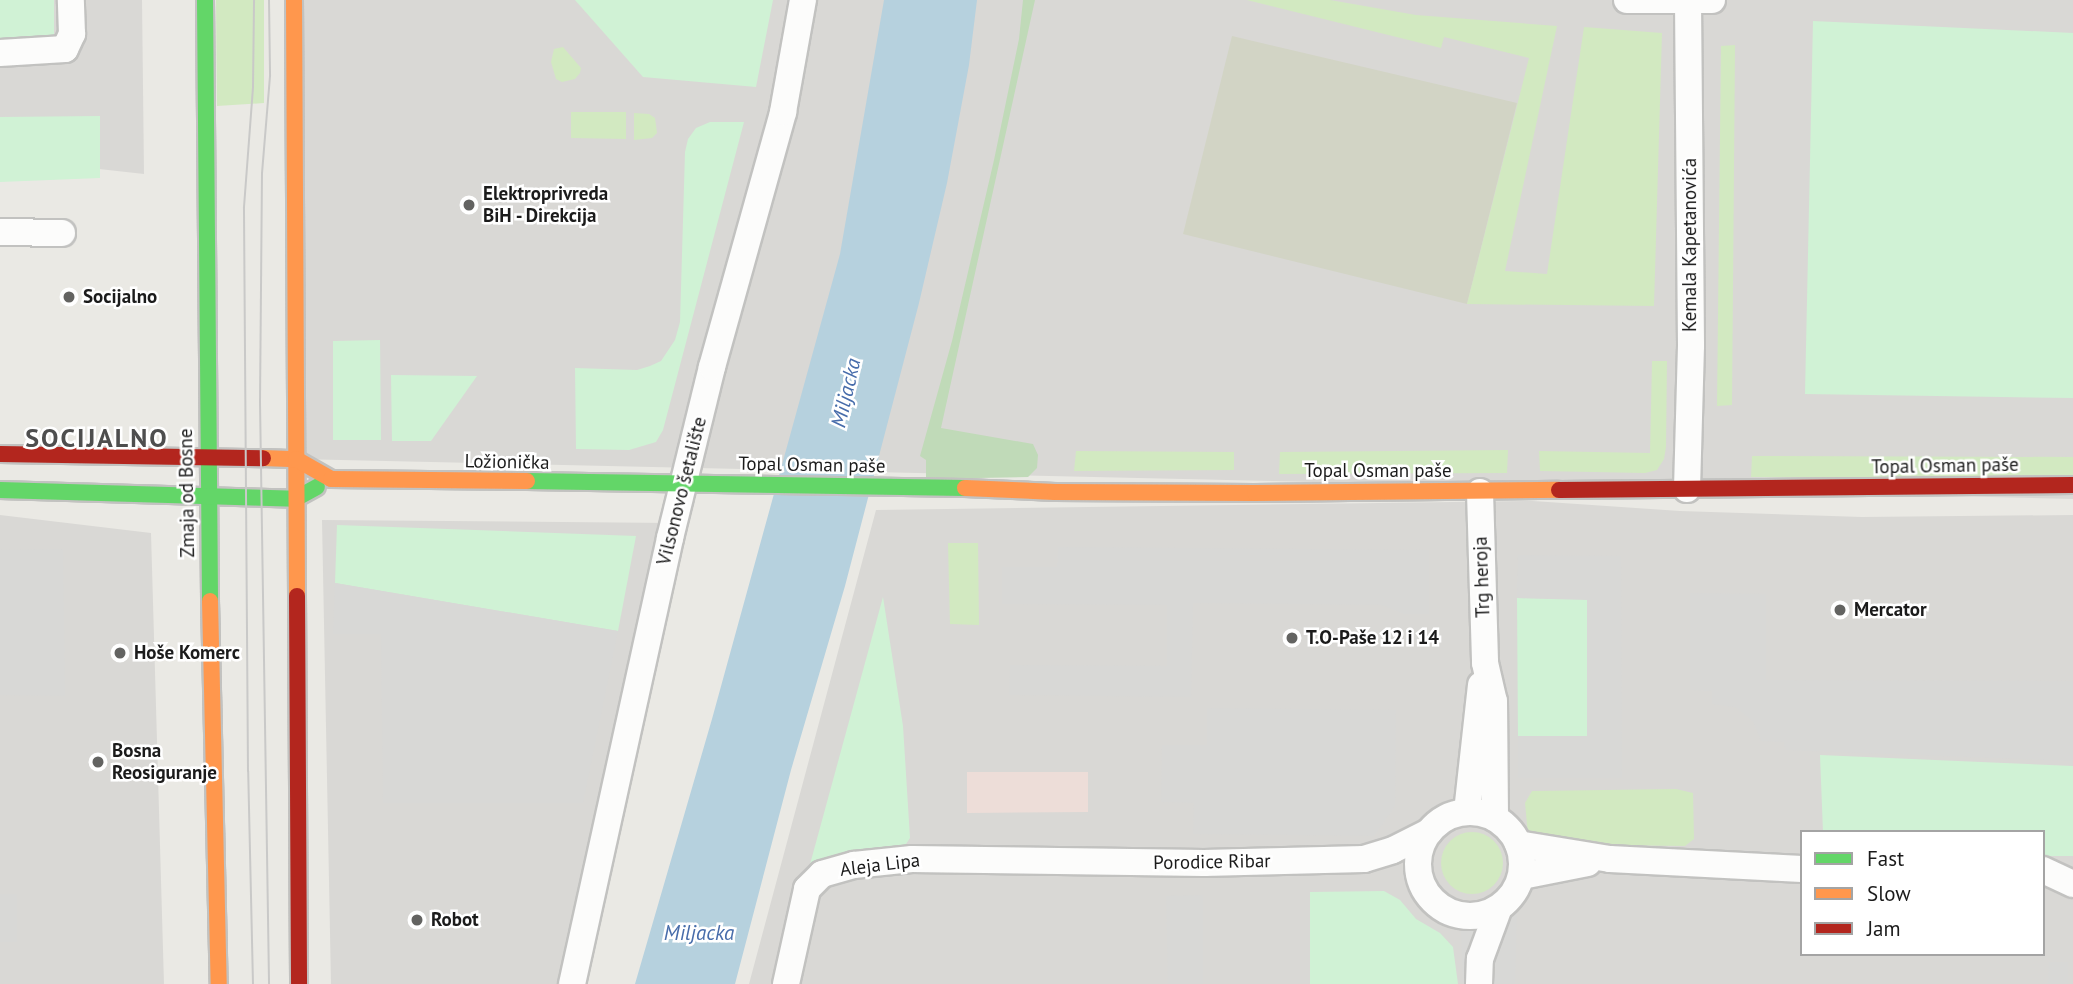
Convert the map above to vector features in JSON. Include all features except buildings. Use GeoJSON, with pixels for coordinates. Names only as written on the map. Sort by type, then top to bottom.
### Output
{"type":"FeatureCollection","features":[{"type":"Feature","properties":{"kind":"street"},"geometry":{"type":"LineString","coordinates":[[0,53],[65,49],[72,34],[71,0]]}},
{"type":"Feature","properties":{"kind":"street","name":"Zmaja od Bosne"},"geometry":{"type":"LineString","coordinates":[[205,0],[207,458],[219,984]]}},
{"type":"Feature","properties":{"kind":"street"},"geometry":{"type":"LineString","coordinates":[[294,0],[299,984]]}},
{"type":"Feature","properties":{"kind":"street","name":"Vilsonovo šetalište"},"geometry":{"type":"LineString","coordinates":[[572,984],[683,484],[712,367],[783,112],[803,0]]}},
{"type":"Feature","properties":{"kind":"street","name":"Kemala Kapetanovića"},"geometry":{"type":"LineString","coordinates":[[1628,0],[1700,1],[1687,489]]}},
{"type":"Feature","properties":{"kind":"street"},"geometry":{"type":"LineString","coordinates":[[0,232],[62,233]]}},
{"type":"Feature","properties":{"kind":"street","name":"Ložionička"},"geometry":{"type":"LineString","coordinates":[[0,454],[296,459],[331,479],[683,484]]}},
{"type":"Feature","properties":{"kind":"street","name":"Ložionička"},"geometry":{"type":"LineString","coordinates":[[295,499],[331,479]]}},
{"type":"Feature","properties":{"kind":"street","name":"Topal Osman paše"},"geometry":{"type":"LineString","coordinates":[[683,484],[1055,492],[1480,492],[2073,485]]}},
{"type":"Feature","properties":{"kind":"street"},"geometry":{"type":"LineString","coordinates":[[0,490],[295,499]]}},
{"type":"Feature","properties":{"kind":"street","name":"Trg heroja"},"geometry":{"type":"LineString","coordinates":[[1467,812],[1485,663],[1480,492]]}},
{"type":"Feature","properties":{"kind":"street","name":"Trg heroja"},"geometry":{"type":"LineString","coordinates":[[1485,663],[1494,701],[1495,818]]}},
{"type":"Feature","properties":{"kind":"street"},"geometry":{"type":"LineString","coordinates":[[1467,812],[1495,818],[1505,825],[1518,844],[1522,876],[1510,899],[1498,910],[1484,915],[1466,916],[1445,910],[1434,902],[1421,880],[1420,851],[1429,832],[1443,820],[1467,812]]}},
{"type":"Feature","properties":{"kind":"street","name":"Porodice Ribar"},"geometry":{"type":"LineString","coordinates":[[1368,859],[1429,832]]}},
{"type":"Feature","properties":{"kind":"street"},"geometry":{"type":"LineString","coordinates":[[1518,844],[1610,859],[1799,869]]}},
{"type":"Feature","properties":{"kind":"street","name":"Aleja Lipa"},"geometry":{"type":"LineString","coordinates":[[786,984],[807,889],[822,874],[854,865],[912,859],[1057,862]]}},
{"type":"Feature","properties":{"kind":"street","name":"Porodice Ribar"},"geometry":{"type":"LineString","coordinates":[[1057,862],[1204,863],[1368,859],[1392,865],[1421,880]]}},
{"type":"Feature","properties":{"kind":"street"},"geometry":{"type":"LineString","coordinates":[[1522,876],[1610,859]]}},
{"type":"Feature","properties":{"kind":"street"},"geometry":{"type":"LineString","coordinates":[[2045,871],[2073,884]]}},
{"type":"Feature","properties":{"kind":"street"},"geometry":{"type":"LineString","coordinates":[[1480,972],[1498,910]]}},
{"type":"Feature","properties":{"kind":"street"},"geometry":{"type":"LineString","coordinates":[[1466,916],[1480,972]]}},
{"type":"Feature","properties":{"kind":"shaded area"},"geometry":{"type":"Polygon","coordinates":[[[0,0],[142,0],[144,174],[0,158],[0,0]]]}},
{"type":"Feature","properties":{"kind":"shaded area"},"geometry":{"type":"Polygon","coordinates":[[[293,0],[2073,0],[2073,499],[296,459],[293,0]]]}},
{"type":"Feature","properties":{"kind":"shaded area"},"geometry":{"type":"Polygon","coordinates":[[[1232,36],[1517,103],[1467,304],[1183,234],[1232,36]]]}},
{"type":"Feature","properties":{"kind":"shaded area"},"geometry":{"type":"Polygon","coordinates":[[[1533,501],[1680,511],[1862,517],[2073,515],[2073,984],[749,984],[876,510],[1533,501]]]}},
{"type":"Feature","properties":{"kind":"shaded area"},"geometry":{"type":"Polygon","coordinates":[[[0,515],[151,533],[164,984],[0,984],[0,515]]]}},
{"type":"Feature","properties":{"kind":"shaded area"},"geometry":{"type":"Polygon","coordinates":[[[322,520],[672,523],[577,984],[331,984],[322,520]]]}},
{"type":"Feature","properties":{"kind":"shaded area"},"geometry":{"type":"Polygon","coordinates":[[[1058,547],[1429,550],[1429,614],[1404,614],[1382,605],[1193,603],[1191,697],[1009,695],[1010,665],[1167,666],[1167,605],[1002,604],[1002,567],[1057,567],[1058,547]]]}},
{"type":"Feature","properties":{"kind":"shaded area"},"geometry":{"type":"Polygon","coordinates":[[[63,549],[65,696],[0,695],[0,550],[63,549]]]}},
{"type":"Feature","properties":{"kind":"shaded area"},"geometry":{"type":"Polygon","coordinates":[[[1518,555],[1621,556],[1622,778],[1518,778],[1518,736],[1587,736],[1587,600],[1517,598],[1518,555]]]}},
{"type":"Feature","properties":{"kind":"shaded area"},"geometry":{"type":"Polygon","coordinates":[[[335,583],[618,631],[583,803],[383,803],[381,634],[333,634],[335,583]]]}},
{"type":"Feature","properties":{"kind":"shaded area"},"geometry":{"type":"Polygon","coordinates":[[[1690,593],[1766,594],[1766,680],[2073,681],[2073,761],[1785,750],[1784,742],[1761,741],[1753,722],[1735,707],[1712,704],[1712,691],[1690,690],[1690,593]]]}},
{"type":"Feature","properties":{"kind":"shaded area"},"geometry":{"type":"Polygon","coordinates":[[[1207,708],[1396,710],[1395,806],[1374,836],[1193,834],[1194,803],[1161,802],[1162,745],[1207,745],[1207,708]]]}},
{"type":"Feature","properties":{"kind":"shaded area"},"geometry":{"type":"Polygon","coordinates":[[[967,772],[1088,772],[1088,812],[967,813],[967,772]]]}},
{"type":"Feature","properties":{"kind":"shaded area"},"geometry":{"type":"Polygon","coordinates":[[[0,894],[17,894],[17,942],[0,942],[0,894]]]}},
{"type":"Feature","properties":{"kind":"shaded area"},"geometry":{"type":"Polygon","coordinates":[[[1203,895],[1203,984],[1168,984],[1166,896],[1203,895]]]}},
{"type":"Feature","properties":{"kind":"shaded area"},"geometry":{"type":"Polygon","coordinates":[[[1460,912],[1517,913],[1515,984],[1463,984],[1460,912]]]}},
{"type":"Feature","properties":{"kind":"shaded area"},"geometry":{"type":"Polygon","coordinates":[[[2049,962],[2068,962],[2068,984],[2048,984],[2049,962]]]}},
{"type":"Feature","properties":{"kind":"green space"},"geometry":{"type":"Polygon","coordinates":[[[0,0],[54,0],[54,41],[0,42],[0,0]]]}},
{"type":"Feature","properties":{"kind":"green space"},"geometry":{"type":"Polygon","coordinates":[[[216,0],[264,0],[264,103],[217,106],[216,0]]]}},
{"type":"Feature","properties":{"kind":"green space"},"geometry":{"type":"Polygon","coordinates":[[[575,0],[773,0],[756,87],[643,77],[575,0]]]}},
{"type":"Feature","properties":{"kind":"green space"},"geometry":{"type":"Polygon","coordinates":[[[1023,0],[1035,0],[941,428],[1033,444],[1038,455],[1037,468],[1028,477],[926,479],[926,460],[920,456],[952,341],[994,160],[1019,39],[1023,0]]]}},
{"type":"Feature","properties":{"kind":"green space"},"geometry":{"type":"Polygon","coordinates":[[[1247,0],[1330,0],[1416,15],[1557,26],[1505,271],[1547,274],[1584,27],[1662,33],[1654,306],[1467,304],[1529,58],[1444,37],[1441,48],[1247,0]]]}},
{"type":"Feature","properties":{"kind":"green space"},"geometry":{"type":"Polygon","coordinates":[[[1813,21],[2073,33],[2073,398],[1805,394],[1813,21]]]}},
{"type":"Feature","properties":{"kind":"green space"},"geometry":{"type":"Polygon","coordinates":[[[1735,45],[1732,405],[1717,406],[1721,46],[1735,45]]]}},
{"type":"Feature","properties":{"kind":"green space"},"geometry":{"type":"Polygon","coordinates":[[[563,47],[581,68],[575,79],[562,82],[556,79],[551,62],[554,49],[563,47]]]}},
{"type":"Feature","properties":{"kind":"green space"},"geometry":{"type":"Polygon","coordinates":[[[571,112],[626,112],[626,139],[571,138],[571,112]]]}},
{"type":"Feature","properties":{"kind":"green space"},"geometry":{"type":"Polygon","coordinates":[[[634,113],[649,114],[655,118],[657,133],[652,138],[634,140],[634,113]]]}},
{"type":"Feature","properties":{"kind":"green space"},"geometry":{"type":"Polygon","coordinates":[[[100,116],[100,178],[0,182],[0,117],[100,116]]]}},
{"type":"Feature","properties":{"kind":"green space"},"geometry":{"type":"Polygon","coordinates":[[[710,122],[744,122],[663,430],[656,442],[629,450],[576,449],[575,368],[637,370],[661,361],[675,340],[680,322],[685,152],[688,139],[696,128],[710,122]]]}},
{"type":"Feature","properties":{"kind":"green space"},"geometry":{"type":"Polygon","coordinates":[[[380,340],[381,440],[333,440],[333,341],[380,340]]]}},
{"type":"Feature","properties":{"kind":"green space"},"geometry":{"type":"Polygon","coordinates":[[[1652,361],[1667,361],[1666,447],[1664,459],[1657,470],[1645,473],[1540,471],[1539,451],[1650,453],[1652,361]]]}},
{"type":"Feature","properties":{"kind":"green space"},"geometry":{"type":"Polygon","coordinates":[[[391,375],[477,376],[431,441],[392,441],[391,375]]]}},
{"type":"Feature","properties":{"kind":"green space"},"geometry":{"type":"Polygon","coordinates":[[[1508,450],[1507,473],[1279,474],[1280,452],[1508,450]]]}},
{"type":"Feature","properties":{"kind":"green space"},"geometry":{"type":"Polygon","coordinates":[[[1076,451],[1234,452],[1234,470],[1074,471],[1076,451]]]}},
{"type":"Feature","properties":{"kind":"green space"},"geometry":{"type":"Polygon","coordinates":[[[1752,456],[2073,457],[2073,479],[1751,477],[1752,456]]]}},
{"type":"Feature","properties":{"kind":"green space"},"geometry":{"type":"Polygon","coordinates":[[[337,525],[636,536],[618,631],[335,583],[337,525]]]}},
{"type":"Feature","properties":{"kind":"green space"},"geometry":{"type":"Polygon","coordinates":[[[948,543],[978,543],[979,625],[950,624],[948,543]]]}},
{"type":"Feature","properties":{"kind":"green space"},"geometry":{"type":"Polygon","coordinates":[[[883,597],[903,726],[910,838],[902,850],[834,858],[809,868],[883,597]]]}},
{"type":"Feature","properties":{"kind":"green space"},"geometry":{"type":"Polygon","coordinates":[[[1517,598],[1587,599],[1587,736],[1518,736],[1517,598]]]}},
{"type":"Feature","properties":{"kind":"green space"},"geometry":{"type":"Polygon","coordinates":[[[1820,755],[2073,766],[2073,856],[2045,856],[2045,830],[1823,830],[1820,755]]]}},
{"type":"Feature","properties":{"kind":"green space"},"geometry":{"type":"Polygon","coordinates":[[[1676,789],[1693,793],[1694,839],[1685,846],[1535,844],[1528,835],[1525,803],[1532,791],[1676,789]]]}},
{"type":"Feature","properties":{"kind":"green space"},"geometry":{"type":"Polygon","coordinates":[[[1466,832],[1478,832],[1494,841],[1501,851],[1501,875],[1494,885],[1478,894],[1466,894],[1455,889],[1446,880],[1441,869],[1441,857],[1446,846],[1455,837],[1466,832]]]}},
{"type":"Feature","properties":{"kind":"green space"},"geometry":{"type":"Polygon","coordinates":[[[1384,891],[1400,900],[1416,919],[1440,933],[1453,947],[1458,984],[1310,984],[1310,892],[1384,891]]]}},
{"type":"Feature","properties":{"kind":"water","name":"Miljacka"},"geometry":{"type":"Polygon","coordinates":[[[884,0],[977,0],[969,65],[947,183],[919,303],[845,586],[791,770],[735,984],[635,984],[712,719],[840,254],[884,0]]]}},
{"type":"Feature","properties":{"kind":"tram line"},"geometry":{"type":"LineString","coordinates":[[253,984],[248,771],[244,207],[253,86],[254,0]]}},
{"type":"Feature","properties":{"kind":"tram line"},"geometry":{"type":"LineString","coordinates":[[269,0],[270,76],[262,173],[260,402],[269,984]]}},
{"type":"Feature","properties":{"kind":"traffic: fast"},"geometry":{"type":"LineString","coordinates":[[205,0],[210,601]]}},
{"type":"Feature","properties":{"kind":"traffic: fast"},"geometry":{"type":"LineString","coordinates":[[527,481],[965,488]]}},
{"type":"Feature","properties":{"kind":"traffic: fast"},"geometry":{"type":"LineString","coordinates":[[0,490],[295,499],[317,487]]}},
{"type":"Feature","properties":{"kind":"traffic: slow"},"geometry":{"type":"LineString","coordinates":[[294,0],[297,596]]}},
{"type":"Feature","properties":{"kind":"traffic: slow"},"geometry":{"type":"LineString","coordinates":[[263,458],[296,459],[331,479],[527,481]]}},
{"type":"Feature","properties":{"kind":"traffic: slow"},"geometry":{"type":"LineString","coordinates":[[965,488],[1055,492],[1255,493],[1559,490]]}},
{"type":"Feature","properties":{"kind":"traffic: slow"},"geometry":{"type":"LineString","coordinates":[[210,601],[219,984]]}},
{"type":"Feature","properties":{"kind":"traffic: jam"},"geometry":{"type":"LineString","coordinates":[[0,454],[263,458]]}},
{"type":"Feature","properties":{"kind":"traffic: jam"},"geometry":{"type":"LineString","coordinates":[[1559,490],[2073,485]]}},
{"type":"Feature","properties":{"kind":"traffic: jam"},"geometry":{"type":"LineString","coordinates":[[297,596],[299,984]]}},
{"type":"Feature","properties":{"kind":"place","name":"Elektroprivreda BiH - Direkcija"},"geometry":{"type":"Point","coordinates":[469,205]}},
{"type":"Feature","properties":{"kind":"place","name":"Socijalno"},"geometry":{"type":"Point","coordinates":[69,297]}},
{"type":"Feature","properties":{"kind":"place","name":"Mercator"},"geometry":{"type":"Point","coordinates":[1840,610]}},
{"type":"Feature","properties":{"kind":"place","name":"T.O-Paše 12 i 14"},"geometry":{"type":"Point","coordinates":[1292,638]}},
{"type":"Feature","properties":{"kind":"place","name":"Hoše Komerc"},"geometry":{"type":"Point","coordinates":[120,653]}},
{"type":"Feature","properties":{"kind":"place","name":"Bosna Reosiguranje"},"geometry":{"type":"Point","coordinates":[98,762]}},
{"type":"Feature","properties":{"kind":"place","name":"Robot"},"geometry":{"type":"Point","coordinates":[417,920]}},
{"type":"Feature","properties":{"kind":"district","name":"SOCIJALNO"},"geometry":{"type":"Point","coordinates":[97,438]}}]}
